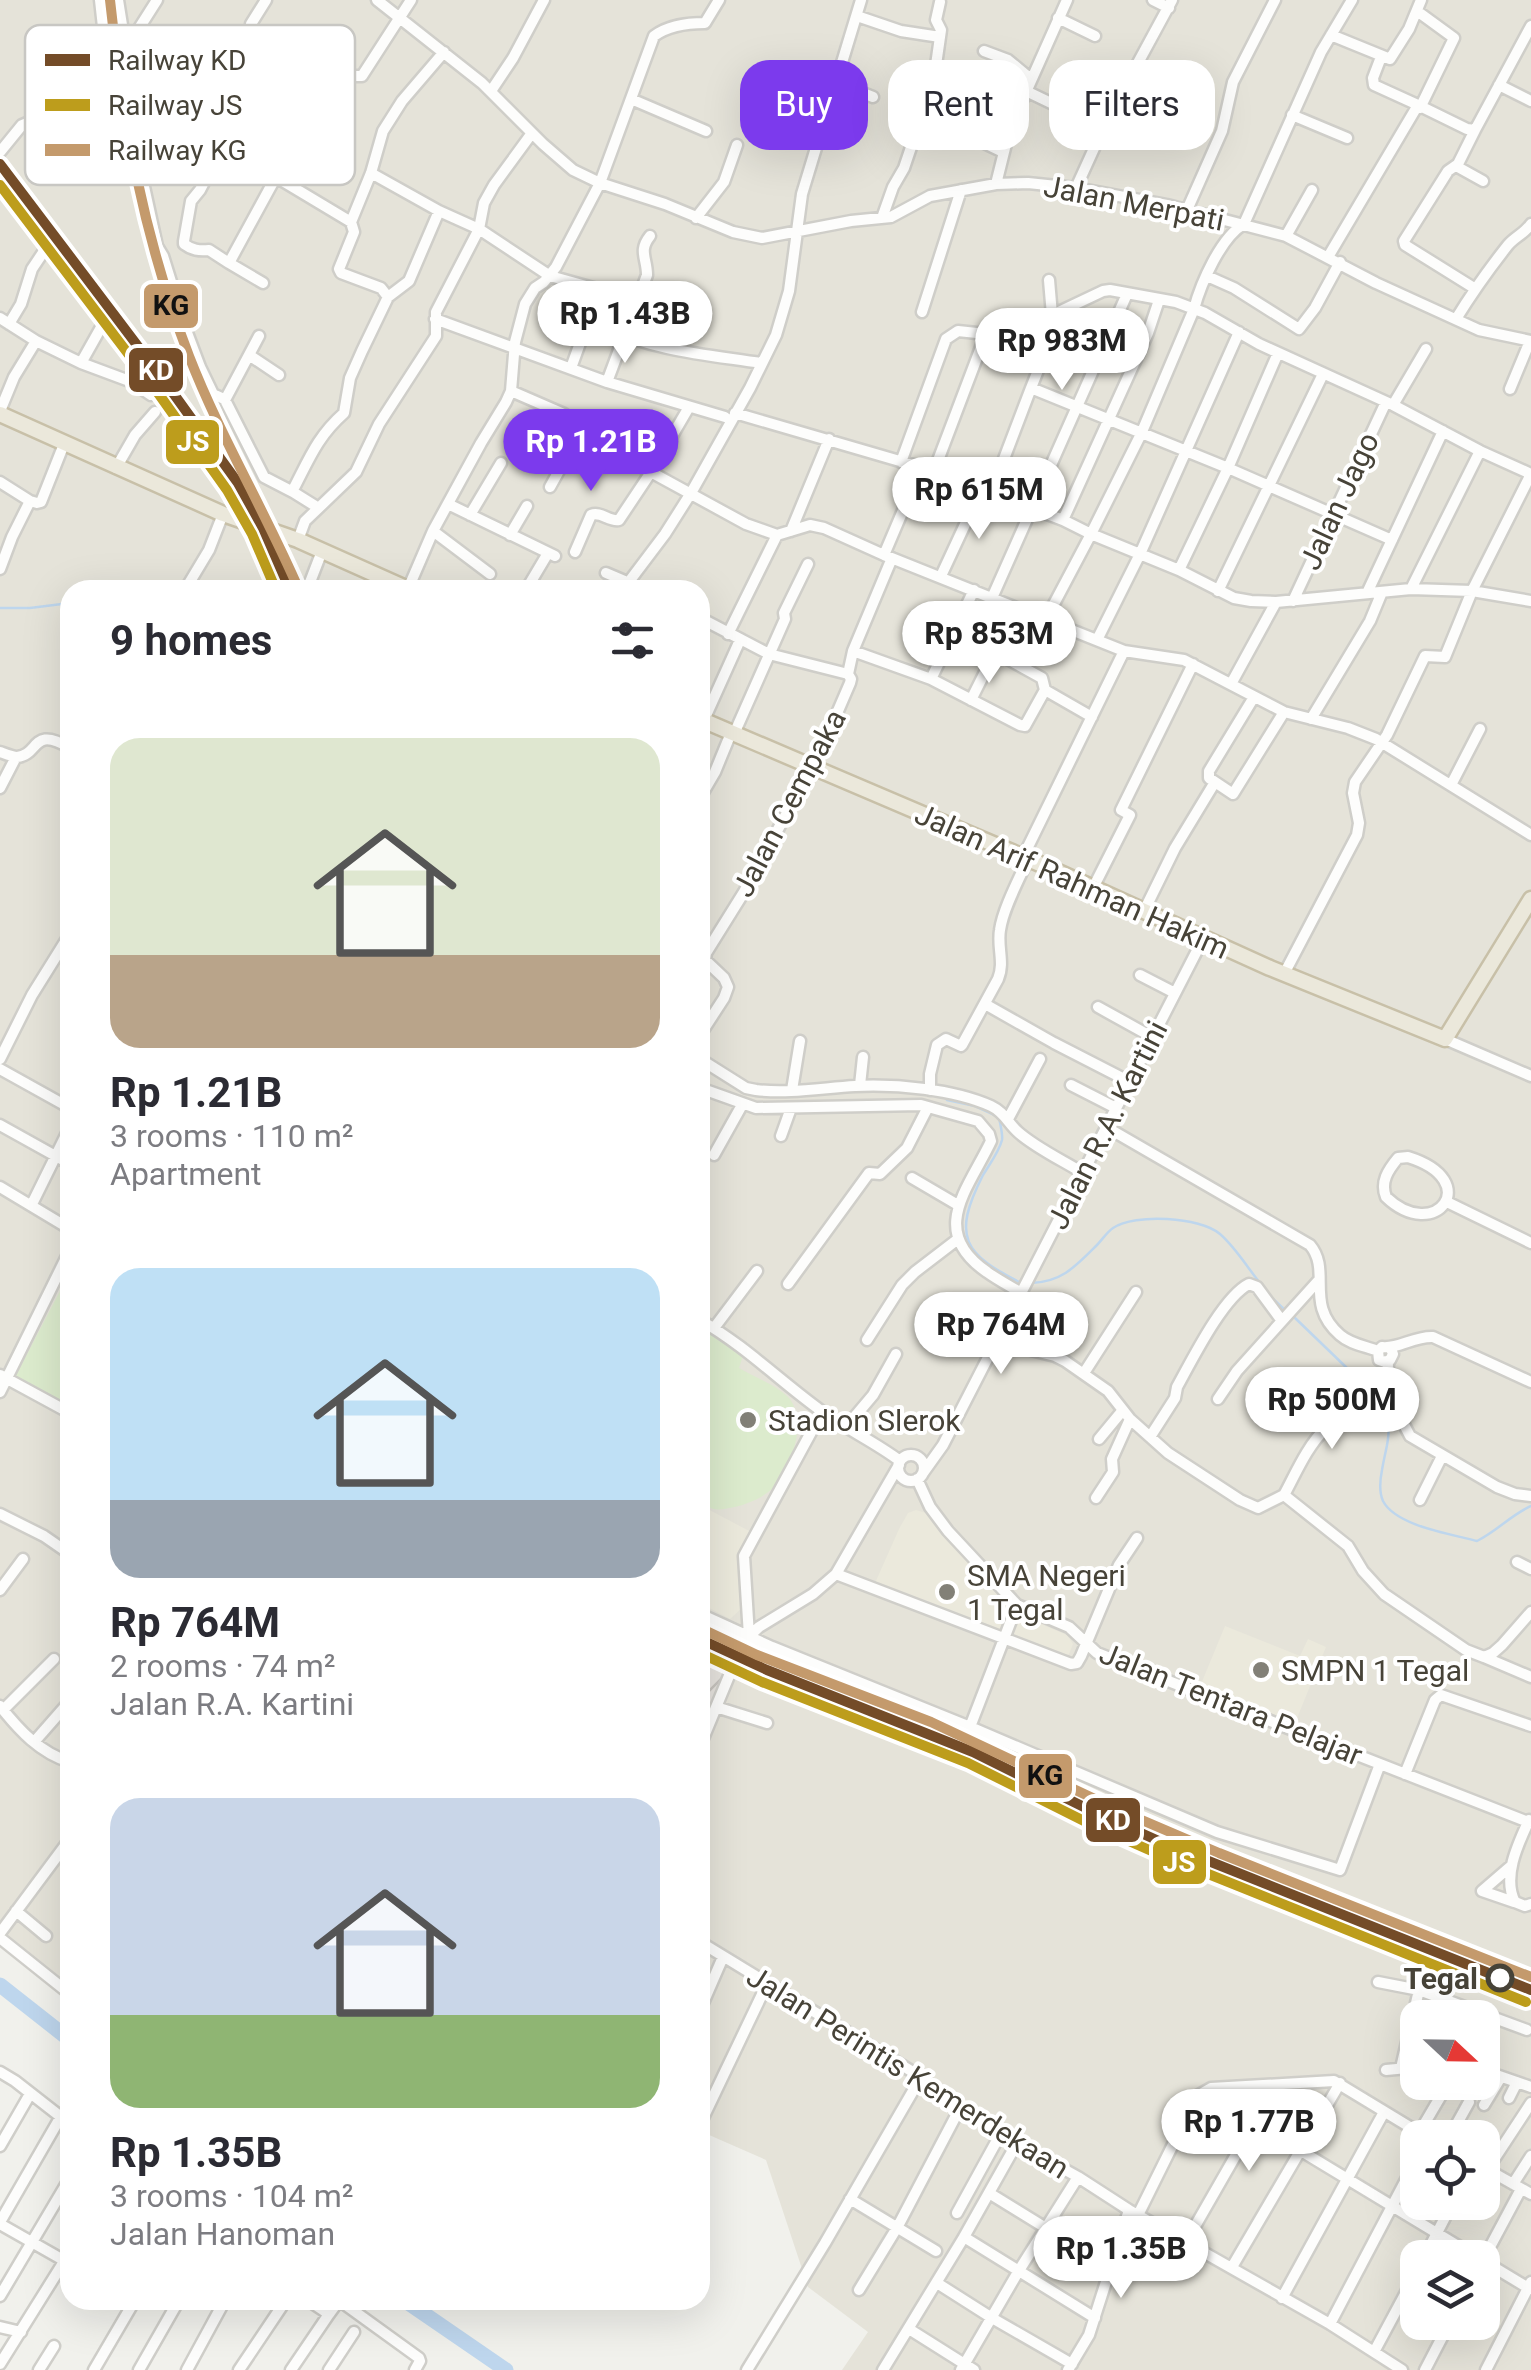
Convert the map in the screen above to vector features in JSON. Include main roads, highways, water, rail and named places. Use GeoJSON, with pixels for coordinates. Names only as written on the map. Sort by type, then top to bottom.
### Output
{"type":"FeatureCollection","features":[{"type":"Feature","properties":{"kind":"highway"},"geometry":{"type":"LineString","coordinates":[[0,413],[116,468],[388,580]]}},
{"type":"Feature","properties":{"kind":"highway","name":"Jalan Arif Rahman Hakim"},"geometry":{"type":"LineString","coordinates":[[710,723],[1026,858],[1202,939],[1445,1039],[1531,899]]}},
{"type":"Feature","properties":{"kind":"waterway"},"geometry":{"type":"LineString","coordinates":[[0,608],[60,604]]}},
{"type":"Feature","properties":{"kind":"waterway"},"geometry":{"type":"LineString","coordinates":[[947,1100],[999,1117],[1002,1140],[973,1197],[966,1229],[976,1253],[1023,1284]]}},
{"type":"Feature","properties":{"kind":"waterway"},"geometry":{"type":"LineString","coordinates":[[1031,1283],[1068,1272],[1113,1228],[1151,1219],[1211,1228],[1231,1245],[1260,1283]]}},
{"type":"Feature","properties":{"kind":"waterway"},"geometry":{"type":"LineString","coordinates":[[1268,1294],[1287,1312]]}},
{"type":"Feature","properties":{"kind":"waterway"},"geometry":{"type":"LineString","coordinates":[[1294,1317],[1375,1395]]}},
{"type":"Feature","properties":{"kind":"waterway"},"geometry":{"type":"LineString","coordinates":[[1380,1400],[1389,1435],[1381,1494],[1390,1510],[1425,1528],[1477,1541],[1531,1506]]}},
{"type":"Feature","properties":{"kind":"waterway"},"geometry":{"type":"LineString","coordinates":[[0,1985],[60,2032]]}},
{"type":"Feature","properties":{"kind":"waterway"},"geometry":{"type":"LineString","coordinates":[[419,2310],[506,2370]]}},
{"type":"Feature","properties":{"kind":"railway"},"geometry":{"type":"LineString","coordinates":[[710,1662],[910,1730],[1148,1842],[1235,1878]]}},
{"type":"Feature","properties":{"kind":"railway"},"geometry":{"type":"LineString","coordinates":[[872,1731],[956,1765]]}},
{"type":"Feature","properties":{"kind":"rail line","name":"KG"},"geometry":{"type":"LineString","coordinates":[[110,0],[113,25]]}},
{"type":"Feature","properties":{"kind":"rail line","name":"KD"},"geometry":{"type":"LineString","coordinates":[[0,164],[238,483],[286,580]]}},
{"type":"Feature","properties":{"kind":"rail line","name":"JS"},"geometry":{"type":"LineString","coordinates":[[0,185],[227,490],[272,580]]}},
{"type":"Feature","properties":{"kind":"rail line","name":"KG"},"geometry":{"type":"LineString","coordinates":[[139,185],[159,268],[189,356],[294,580]]}},
{"type":"Feature","properties":{"kind":"rail line","name":"KG"},"geometry":{"type":"LineString","coordinates":[[710,1633],[757,1655],[931,1722],[1219,1853],[1531,1977]]}},
{"type":"Feature","properties":{"kind":"rail line","name":"KD"},"geometry":{"type":"LineString","coordinates":[[710,1644],[973,1752],[1161,1842],[1531,1990]]}},
{"type":"Feature","properties":{"kind":"rail line","name":"JS"},"geometry":{"type":"LineString","coordinates":[[710,1658],[968,1763],[1156,1853],[1526,2002]]}},
{"type":"Feature","properties":{"kind":"place","name":"Stadion Slerok"},"geometry":{"type":"Point","coordinates":[748,1420]}},
{"type":"Feature","properties":{"kind":"place","name":"SMA Negeri 1 Tegal"},"geometry":{"type":"Point","coordinates":[947,1592]}},
{"type":"Feature","properties":{"kind":"place","name":"SMPN 1 Tegal"},"geometry":{"type":"Point","coordinates":[1261,1670]}},
{"type":"Feature","properties":{"kind":"place","name":"Tegal"},"geometry":{"type":"Point","coordinates":[1500,1978]}}]}
